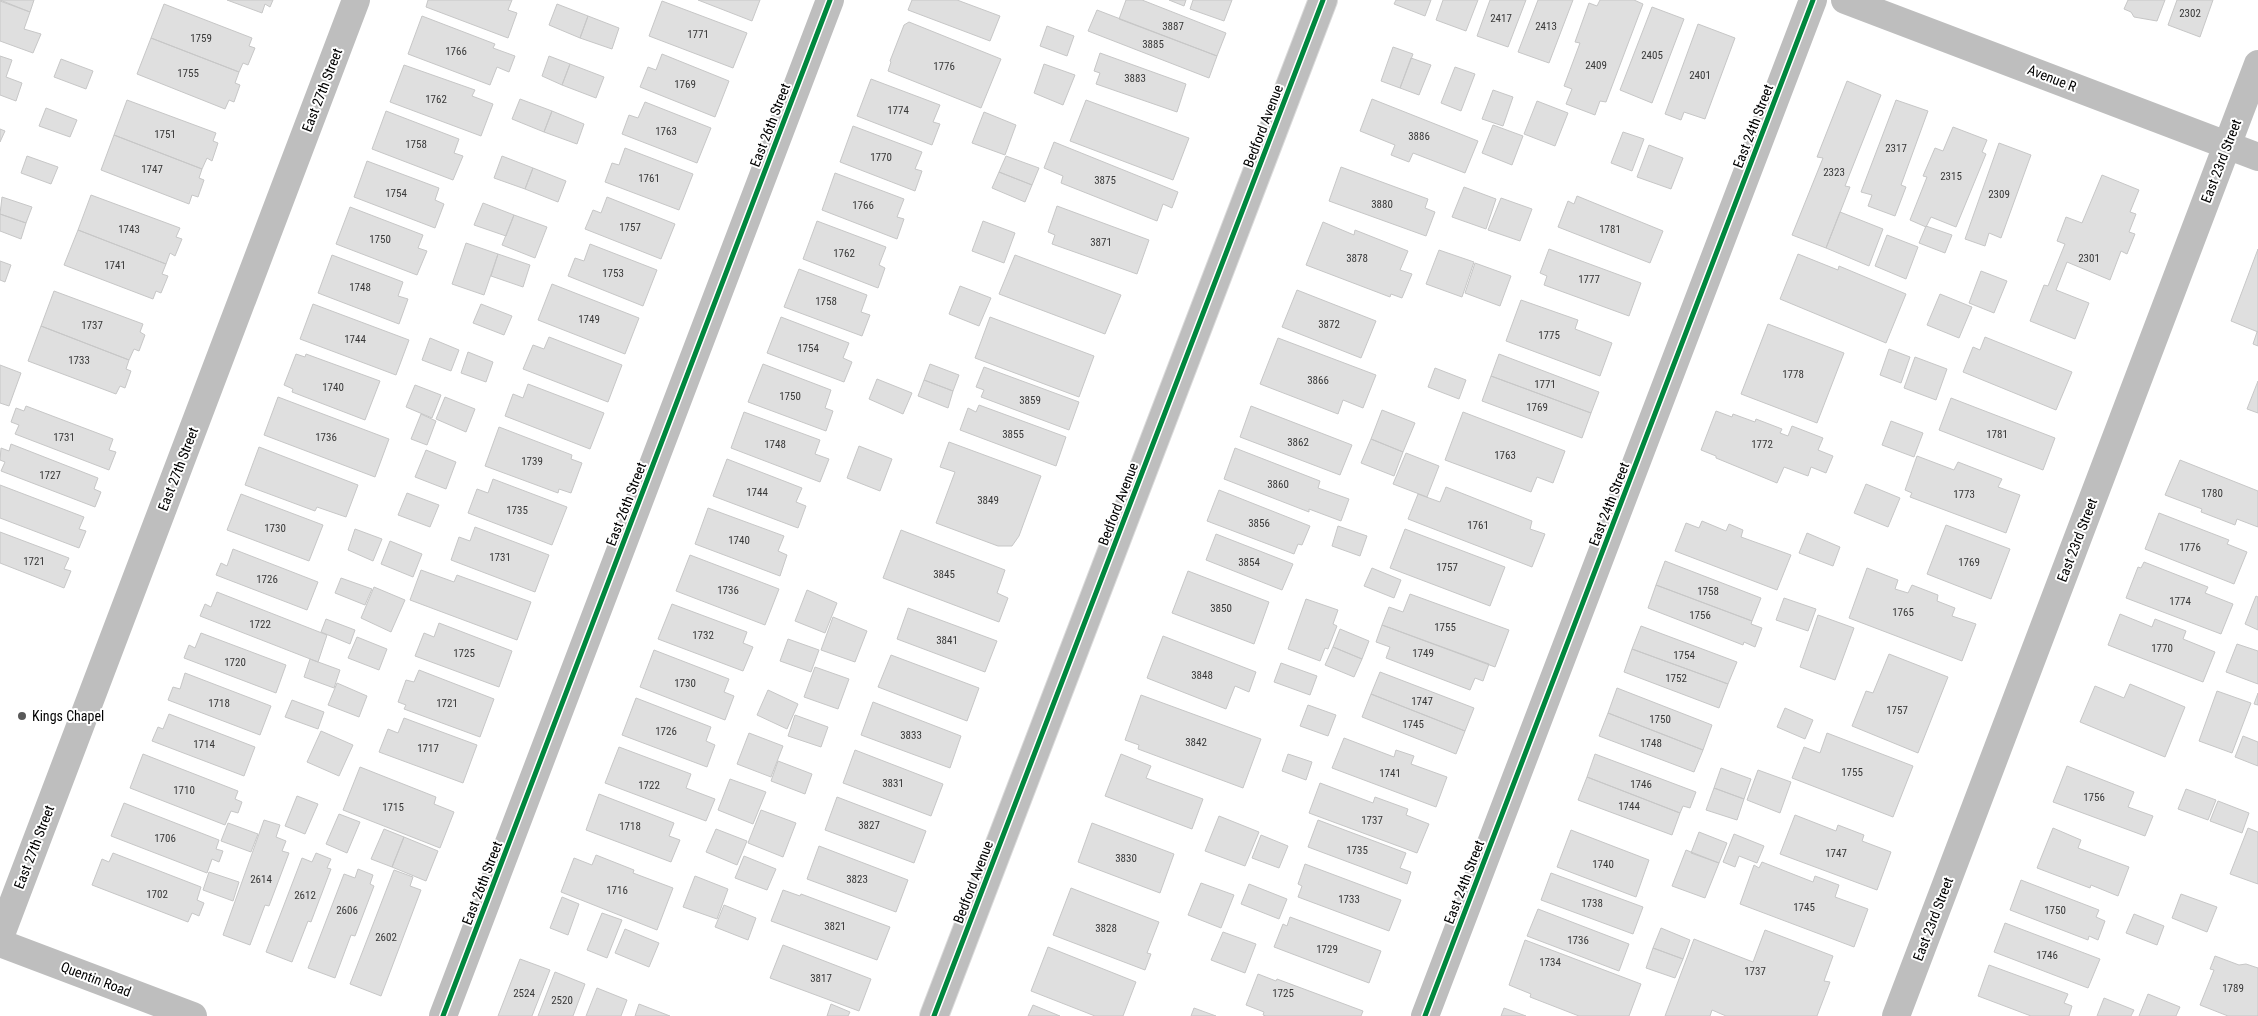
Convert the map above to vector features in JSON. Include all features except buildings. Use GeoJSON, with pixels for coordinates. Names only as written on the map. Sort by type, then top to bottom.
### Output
{"type":"FeatureCollection","features":[{"type":"Feature","properties":{"kind":"street","name":"East 27th Street"},"geometry":{"type":"LineString","coordinates":[[0,937],[356,0]]}},
{"type":"Feature","properties":{"kind":"street","name":"East 26th Street"},"geometry":{"type":"LineString","coordinates":[[443,1016],[830,0]]}},
{"type":"Feature","properties":{"kind":"street","name":"Bedford Avenue"},"geometry":{"type":"LineString","coordinates":[[934,1016],[1323,0]]}},
{"type":"Feature","properties":{"kind":"street","name":"East 24th Street"},"geometry":{"type":"LineString","coordinates":[[1425,1016],[1813,0]]}},
{"type":"Feature","properties":{"kind":"street","name":"Avenue R"},"geometry":{"type":"LineString","coordinates":[[1845,0],[2258,157]]}},
{"type":"Feature","properties":{"kind":"street","name":"East 23rd Street"},"geometry":{"type":"LineString","coordinates":[[1896,1016],[2258,64]]}},
{"type":"Feature","properties":{"kind":"street","name":"Quentin Road"},"geometry":{"type":"LineString","coordinates":[[0,943],[193,1016]]}},
{"type":"Feature","properties":{"kind":"cycle path"},"geometry":{"type":"LineString","coordinates":[[443,1016],[830,0]]}},
{"type":"Feature","properties":{"kind":"cycle path"},"geometry":{"type":"LineString","coordinates":[[934,1016],[1323,0]]}},
{"type":"Feature","properties":{"kind":"cycle path"},"geometry":{"type":"LineString","coordinates":[[1425,1016],[1813,0]]}},
{"type":"Feature","properties":{"kind":"place","name":"Kings Chapel"},"geometry":{"type":"Point","coordinates":[22,716]}}]}
